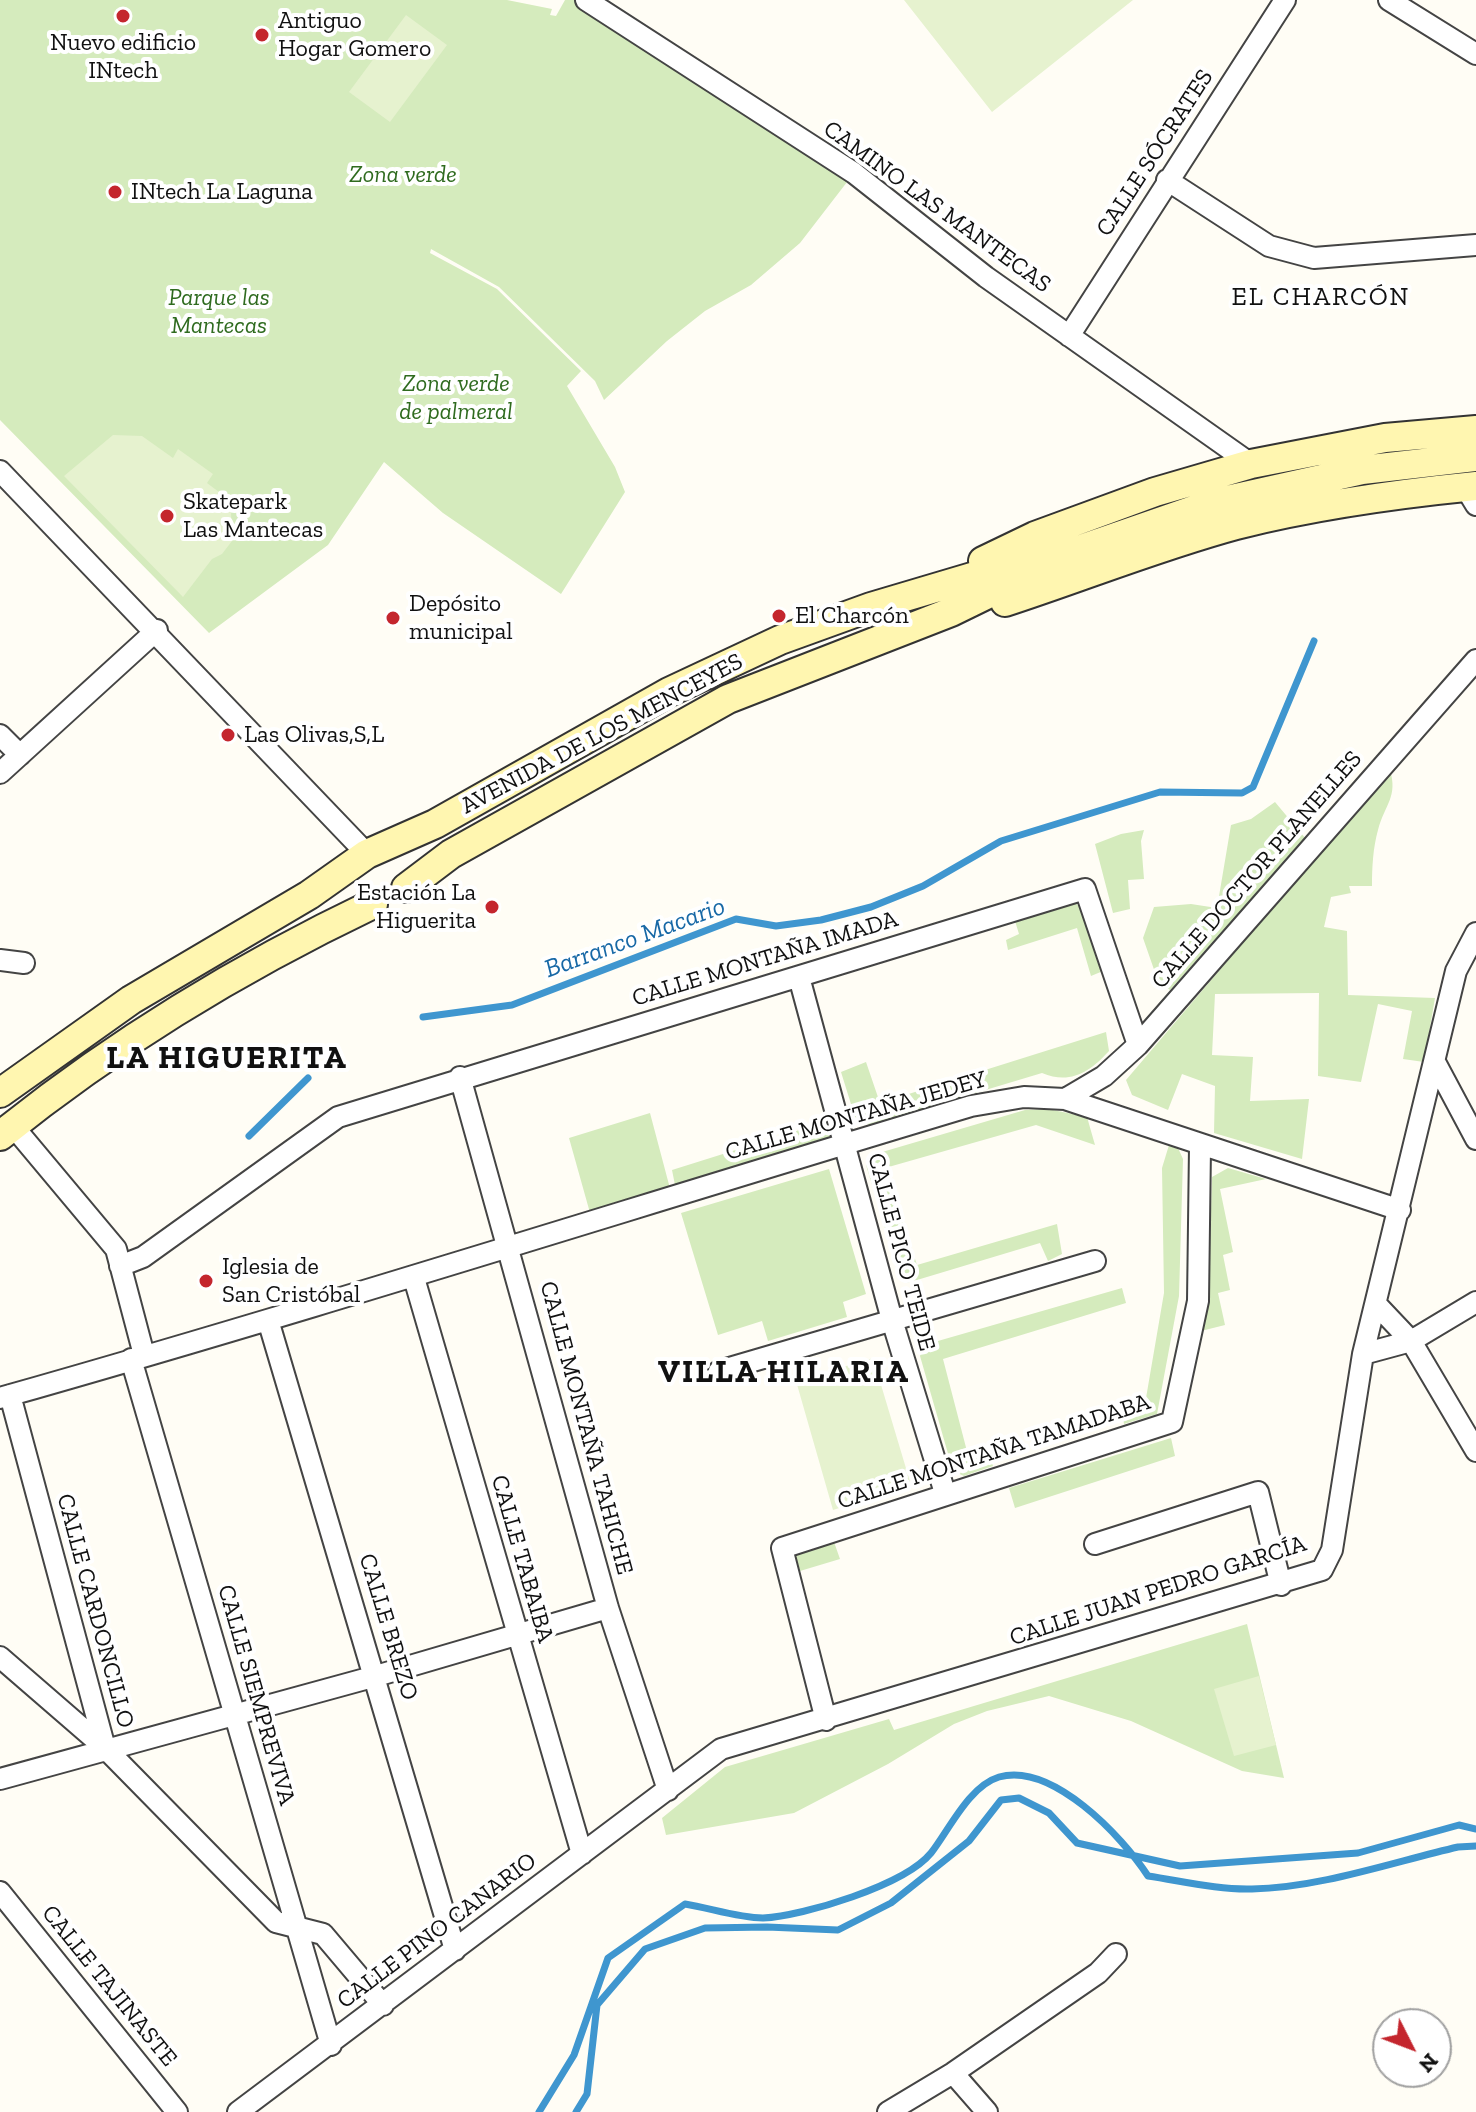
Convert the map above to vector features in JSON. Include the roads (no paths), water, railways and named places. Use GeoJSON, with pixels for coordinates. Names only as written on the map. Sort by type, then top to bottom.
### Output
{"type":"FeatureCollection","features":[{"type":"Feature","properties":{"kind":"main road"},"geometry":{"type":"LineString","coordinates":[[871,607],[1035,536],[1155,492],[1251,464],[1385,438],[1476,430]]}},
{"type":"Feature","properties":{"kind":"main road"},"geometry":{"type":"LineString","coordinates":[[871,607],[999,569],[1061,556],[1214,503],[1307,480],[1476,457]]}},
{"type":"Feature","properties":{"kind":"main road"},"geometry":{"type":"LineString","coordinates":[[853,650],[1232,526],[1369,497],[1472,493]]}},
{"type":"Feature","properties":{"kind":"main road"},"geometry":{"type":"LineString","coordinates":[[853,650],[951,612],[1061,556]]}},
{"type":"Feature","properties":{"kind":"main road","name":"AVENIDA DE LOS MENCEYES"},"geometry":{"type":"LineString","coordinates":[[0,1093],[131,1000],[368,856],[435,824],[669,692],[780,640],[871,607]]}},
{"type":"Feature","properties":{"kind":"main road","name":"AVENIDA DE LOS MENCEYES"},"geometry":{"type":"LineString","coordinates":[[406,888],[451,854],[646,742],[728,699],[853,650]]}},
{"type":"Feature","properties":{"kind":"main road"},"geometry":{"type":"LineString","coordinates":[[368,856],[398,857],[407,872],[406,888],[387,905],[373,904],[360,896],[353,881],[368,856]]}},
{"type":"Feature","properties":{"kind":"main road"},"geometry":{"type":"LineString","coordinates":[[6,1131],[99,1061],[169,1016],[316,931],[373,904]]}},
{"type":"Feature","properties":{"kind":"street","name":"CAMINO LAS MANTECAS"},"geometry":{"type":"LineString","coordinates":[[586,0],[854,173],[986,277],[1251,464]]}},
{"type":"Feature","properties":{"kind":"street","name":"CALLE SÓCRATES"},"geometry":{"type":"LineString","coordinates":[[1069,336],[1285,0]]}},
{"type":"Feature","properties":{"kind":"street"},"geometry":{"type":"LineString","coordinates":[[1389,0],[1476,54]]}},
{"type":"Feature","properties":{"kind":"street"},"geometry":{"type":"LineString","coordinates":[[1167,180],[1269,246],[1314,258],[1476,245]]}},
{"type":"Feature","properties":{"kind":"street"},"geometry":{"type":"LineString","coordinates":[[0,471],[157,630],[368,856]]}},
{"type":"Feature","properties":{"kind":"street"},"geometry":{"type":"LineString","coordinates":[[0,773],[157,630]]}},
{"type":"Feature","properties":{"kind":"street","name":"CALLE DOCTOR PLANELLES"},"geometry":{"type":"LineString","coordinates":[[1065,1099],[1104,1076],[1138,1045],[1476,660]]}},
{"type":"Feature","properties":{"kind":"street"},"geometry":{"type":"LineString","coordinates":[[0,735],[20,755]]}},
{"type":"Feature","properties":{"kind":"street","name":"CALLE MONTAÑA IMADA"},"geometry":{"type":"LineString","coordinates":[[120,1266],[143,1257],[338,1117],[460,1077],[1085,889],[1138,1045]]}},
{"type":"Feature","properties":{"kind":"street","name":"CALLE JUAN PEDRO GARCÍA"},"geometry":{"type":"LineString","coordinates":[[668,1790],[721,1749],[1281,1585],[1322,1570],[1332,1550],[1363,1354],[1436,1064],[1456,971],[1476,933]]}},
{"type":"Feature","properties":{"kind":"street"},"geometry":{"type":"LineString","coordinates":[[0,960],[24,963]]}},
{"type":"Feature","properties":{"kind":"street","name":"CALLE PICO TEIDE"},"geometry":{"type":"LineString","coordinates":[[799,977],[892,1320],[945,1493]]}},
{"type":"Feature","properties":{"kind":"street"},"geometry":{"type":"LineString","coordinates":[[1436,1064],[1476,1139]]}},
{"type":"Feature","properties":{"kind":"street","name":"CALLE MONTAÑA TAHICHE"},"geometry":{"type":"LineString","coordinates":[[460,1077],[608,1608],[668,1790]]}},
{"type":"Feature","properties":{"kind":"street","name":"CALLE MONTAÑA JEDEY"},"geometry":{"type":"LineString","coordinates":[[5,1396],[414,1278],[509,1245],[971,1106],[1024,1097],[1065,1099],[1200,1147],[1400,1210]]}},
{"type":"Feature","properties":{"kind":"street","name":"CALLE SIEMPREVIVA"},"geometry":{"type":"LineString","coordinates":[[6,1131],[116,1249],[138,1357],[234,1716],[299,1927],[331,2045]]}},
{"type":"Feature","properties":{"kind":"street","name":"CALLE MONTAÑA TAMADABA"},"geometry":{"type":"LineString","coordinates":[[826,1720],[782,1548],[1172,1422],[1198,1301],[1200,1147]]}},
{"type":"Feature","properties":{"kind":"street"},"geometry":{"type":"LineString","coordinates":[[719,1371],[1095,1261]]}},
{"type":"Feature","properties":{"kind":"street","name":"CALLE TABAIBA"},"geometry":{"type":"LineString","coordinates":[[414,1278],[582,1854]]}},
{"type":"Feature","properties":{"kind":"street"},"geometry":{"type":"LineString","coordinates":[[1363,1354],[1411,1341],[1476,1302]]}},
{"type":"Feature","properties":{"kind":"street"},"geometry":{"type":"LineString","coordinates":[[1376,1304],[1411,1341],[1476,1451]]}},
{"type":"Feature","properties":{"kind":"street","name":"CALLE BREZO"},"geometry":{"type":"LineString","coordinates":[[268,1320],[455,1950]]}},
{"type":"Feature","properties":{"kind":"street","name":"CALLE CARDONCILLO"},"geometry":{"type":"LineString","coordinates":[[5,1396],[105,1748],[276,1922],[323,1934],[383,2005]]}},
{"type":"Feature","properties":{"kind":"street"},"geometry":{"type":"LineString","coordinates":[[1095,1544],[1258,1492],[1281,1585]]}},
{"type":"Feature","properties":{"kind":"street"},"geometry":{"type":"LineString","coordinates":[[0,1779],[105,1748],[234,1716],[608,1608]]}},
{"type":"Feature","properties":{"kind":"street"},"geometry":{"type":"LineString","coordinates":[[0,1657],[105,1748]]}},
{"type":"Feature","properties":{"kind":"street","name":"CALLE PINO CANARIO"},"geometry":{"type":"LineString","coordinates":[[238,2112],[668,1790]]}},
{"type":"Feature","properties":{"kind":"street","name":"CALLE TAJINASTE"},"geometry":{"type":"LineString","coordinates":[[0,1892],[177,2112]]}},
{"type":"Feature","properties":{"kind":"street"},"geometry":{"type":"LineString","coordinates":[[888,2112],[953,2073],[1098,1973],[1116,1954]]}},
{"type":"Feature","properties":{"kind":"street"},"geometry":{"type":"LineString","coordinates":[[953,2073],[987,2112]]}},
{"type":"Feature","properties":{"kind":"waterway","name":"Barranco Macario"},"geometry":{"type":"LineString","coordinates":[[423,1017],[512,1005],[736,919],[776,926],[821,920],[871,907],[923,886],[1001,841],[1160,792],[1242,793],[1253,787],[1314,641]]}},
{"type":"Feature","properties":{"kind":"waterway"},"geometry":{"type":"LineString","coordinates":[[249,1136],[308,1078]]}},
{"type":"Feature","properties":{"kind":"waterway"},"geometry":{"type":"LineString","coordinates":[[539,2112],[574,2055],[608,1958],[685,1904],[763,1918],[803,1912],[877,1887],[918,1865],[931,1853],[978,1789],[999,1777],[1020,1775],[1063,1791],[1103,1823],[1148,1876],[1200,1885],[1277,1888],[1356,1873],[1458,1847],[1476,1846]]}},
{"type":"Feature","properties":{"kind":"waterway"},"geometry":{"type":"LineString","coordinates":[[576,2112],[587,2094],[597,2005],[645,1949],[705,1928],[838,1930],[891,1903],[969,1841],[1001,1800],[1019,1798],[1049,1813],[1077,1843],[1180,1866],[1358,1853],[1459,1825],[1476,1829]]}},
{"type":"Feature","properties":{"kind":"place","name":"Nuevo edificio INtech"},"geometry":{"type":"Point","coordinates":[123,16]}},
{"type":"Feature","properties":{"kind":"place","name":"Antiguo Hogar Gomero"},"geometry":{"type":"Point","coordinates":[262,35]}},
{"type":"Feature","properties":{"kind":"place","name":"INtech La Laguna"},"geometry":{"type":"Point","coordinates":[115,192]}},
{"type":"Feature","properties":{"kind":"place","name":"Skatepark Las Mantecas"},"geometry":{"type":"Point","coordinates":[167,516]}},
{"type":"Feature","properties":{"kind":"place","name":"El Charcón"},"geometry":{"type":"Point","coordinates":[779,616]}},
{"type":"Feature","properties":{"kind":"place","name":"Depósito municipal"},"geometry":{"type":"Point","coordinates":[393,618]}},
{"type":"Feature","properties":{"kind":"place","name":"Las Olivas,S,L"},"geometry":{"type":"Point","coordinates":[228,735]}},
{"type":"Feature","properties":{"kind":"place","name":"Estación La Higuerita"},"geometry":{"type":"Point","coordinates":[492,907]}},
{"type":"Feature","properties":{"kind":"place","name":"Iglesia de San Cristóbal"},"geometry":{"type":"Point","coordinates":[206,1281]}},
{"type":"Feature","properties":{"kind":"district","name":"EL CHARCÓN"},"geometry":{"type":"Point","coordinates":[1321,298]}},
{"type":"Feature","properties":{"kind":"district","name":"LA HIGUERITA"},"geometry":{"type":"Point","coordinates":[227,1059]}},
{"type":"Feature","properties":{"kind":"district","name":"VILLA HILARIA"},"geometry":{"type":"Point","coordinates":[784,1373]}},
{"type":"Feature","properties":{"kind":"park label","name":"Zona verde"},"geometry":{"type":"Point","coordinates":[403,175]}},
{"type":"Feature","properties":{"kind":"park label","name":"Parque las Mantecas"},"geometry":{"type":"Point","coordinates":[219,312]}},
{"type":"Feature","properties":{"kind":"park label","name":"Zona verde de palmeral"},"geometry":{"type":"Point","coordinates":[456,398]}}]}
